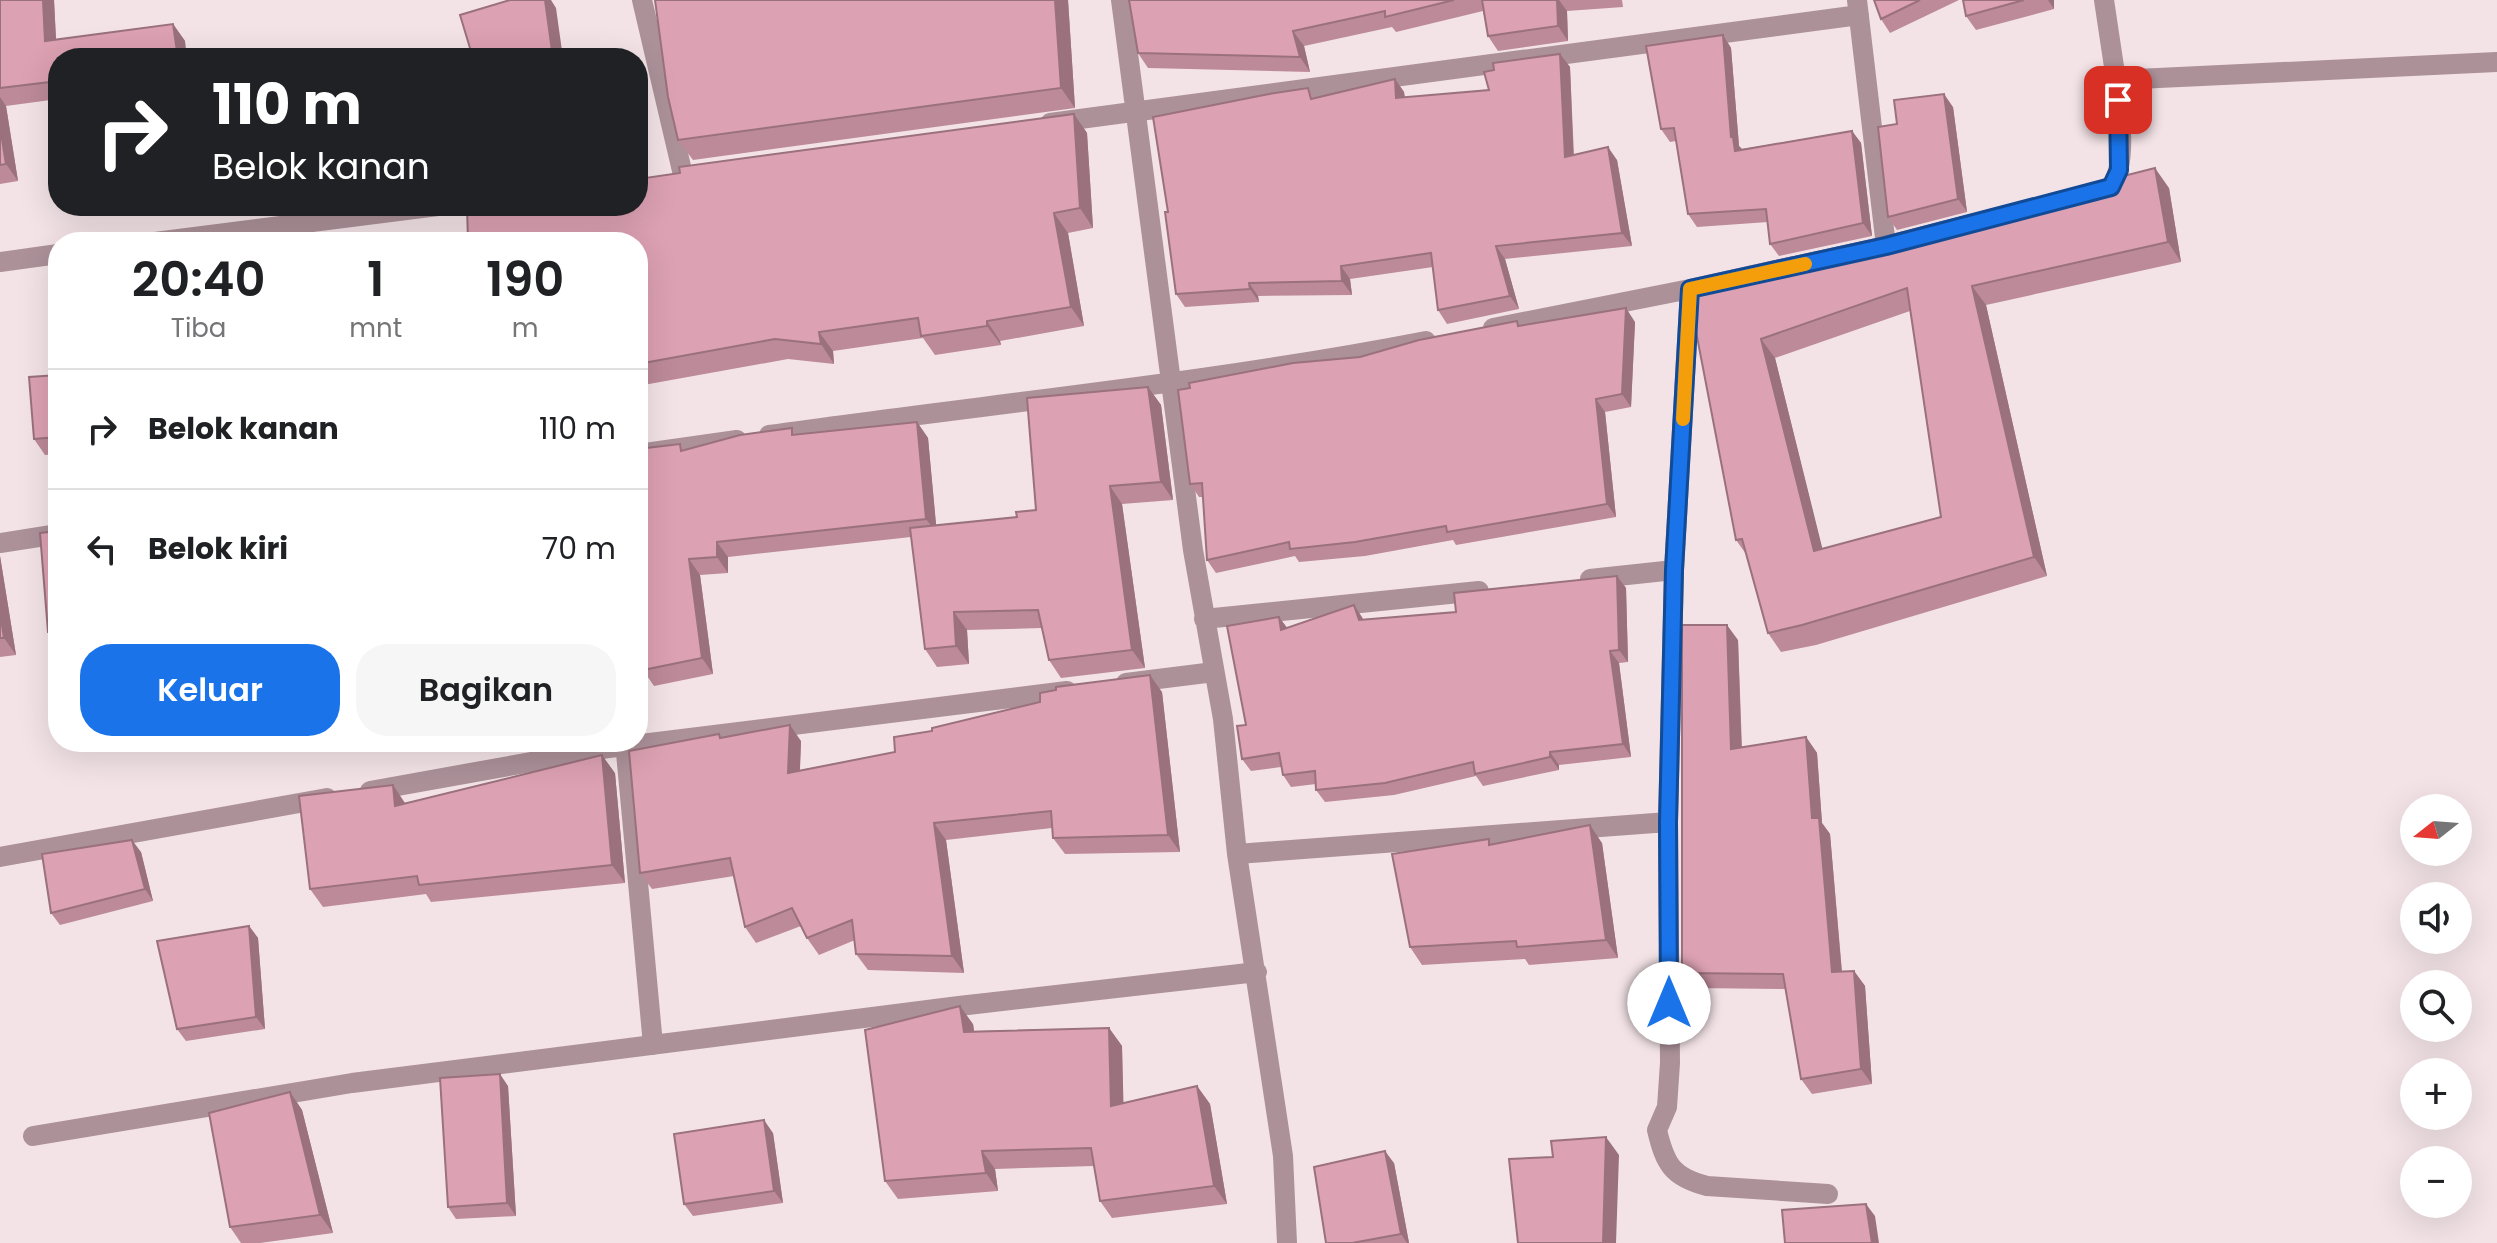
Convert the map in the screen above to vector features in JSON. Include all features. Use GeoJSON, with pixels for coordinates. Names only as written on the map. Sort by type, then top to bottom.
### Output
{"type":"FeatureCollection","features":[{"type":"Feature","properties":{"kind":"street"},"geometry":{"type":"LineString","coordinates":[[642,0],[683,175]]}},
{"type":"Feature","properties":{"kind":"street"},"geometry":{"type":"LineString","coordinates":[[1121,0],[1193,550],[1230,770],[1237,854],[1283,1156],[1287,1243]]}},
{"type":"Feature","properties":{"kind":"street"},"geometry":{"type":"LineString","coordinates":[[2084,195],[2111,187],[2119,170],[2120,121],[2104,0]]}},
{"type":"Feature","properties":{"kind":"street"},"geometry":{"type":"LineString","coordinates":[[1026,127],[1858,8],[1886,246]]}},
{"type":"Feature","properties":{"kind":"street"},"geometry":{"type":"LineString","coordinates":[[2116,80],[2497,62]]}},
{"type":"Feature","properties":{"kind":"street"},"geometry":{"type":"LineString","coordinates":[[234,232],[359,216]]}},
{"type":"Feature","properties":{"kind":"street"},"geometry":{"type":"LineString","coordinates":[[0,262],[48,255]]}},
{"type":"Feature","properties":{"kind":"street"},"geometry":{"type":"LineString","coordinates":[[1474,332],[1811,262]]}},
{"type":"Feature","properties":{"kind":"street"},"geometry":{"type":"LineString","coordinates":[[1690,289],[1674,570],[1668,822],[1670,1063],[1667,1107],[1657,1130],[1667,1162],[1681,1177],[1707,1186],[1828,1194]]}},
{"type":"Feature","properties":{"kind":"street"},"geometry":{"type":"LineString","coordinates":[[648,453],[1171,383],[1443,338]]}},
{"type":"Feature","properties":{"kind":"street"},"geometry":{"type":"LineString","coordinates":[[0,543],[48,536]]}},
{"type":"Feature","properties":{"kind":"street"},"geometry":{"type":"LineString","coordinates":[[1564,582],[1674,570]]}},
{"type":"Feature","properties":{"kind":"street"},"geometry":{"type":"LineString","coordinates":[[1204,619],[1502,588]]}},
{"type":"Feature","properties":{"kind":"street"},"geometry":{"type":"LineString","coordinates":[[648,741],[1214,672]]}},
{"type":"Feature","properties":{"kind":"street"},"geometry":{"type":"LineString","coordinates":[[0,857],[582,752]]}},
{"type":"Feature","properties":{"kind":"street"},"geometry":{"type":"LineString","coordinates":[[627,752],[653,1045]]}},
{"type":"Feature","properties":{"kind":"street"},"geometry":{"type":"LineString","coordinates":[[1237,854],[1668,822]]}},
{"type":"Feature","properties":{"kind":"street"},"geometry":{"type":"LineString","coordinates":[[33,1136],[352,1083],[959,1006],[1257,972]]}},
{"type":"Feature","properties":{"kind":"building"},"geometry":{"type":"Polygon","coordinates":[[[0,0],[43,0],[45,41],[173,24],[177,48],[48,48],[48,82],[0,88],[0,0]]]}},
{"type":"Feature","properties":{"kind":"building"},"geometry":{"type":"Polygon","coordinates":[[[510,0],[545,0],[552,48],[470,48],[460,15],[510,0]]]}},
{"type":"Feature","properties":{"kind":"building"},"geometry":{"type":"Polygon","coordinates":[[[655,0],[1055,0],[1061,88],[678,140],[668,97],[655,0]]]}},
{"type":"Feature","properties":{"kind":"building"},"geometry":{"type":"Polygon","coordinates":[[[1129,0],[1454,0],[1385,17],[1385,11],[1293,31],[1300,57],[1138,53],[1129,0]]]}},
{"type":"Feature","properties":{"kind":"building"},"geometry":{"type":"Polygon","coordinates":[[[1482,0],[1557,0],[1558,26],[1488,36],[1482,0]]]}},
{"type":"Feature","properties":{"kind":"building"},"geometry":{"type":"Polygon","coordinates":[[[1874,0],[1920,0],[1881,19],[1874,0]]]}},
{"type":"Feature","properties":{"kind":"building"},"geometry":{"type":"Polygon","coordinates":[[[1963,0],[2024,0],[1966,16],[1963,0]]]}},
{"type":"Feature","properties":{"kind":"building"},"geometry":{"type":"Polygon","coordinates":[[[1723,35],[1731,137],[1735,151],[1852,131],[1863,223],[1770,244],[1766,209],[1688,214],[1674,128],[1661,129],[1646,46],[1723,35]]]}},
{"type":"Feature","properties":{"kind":"building"},"geometry":{"type":"Polygon","coordinates":[[[1560,54],[1565,157],[1608,147],[1622,233],[1496,246],[1510,296],[1438,310],[1431,253],[1341,266],[1342,281],[1249,283],[1250,289],[1176,294],[1165,212],[1168,212],[1153,117],[1308,88],[1311,99],[1395,79],[1396,98],[1489,90],[1484,72],[1494,70],[1493,63],[1560,54]]]}},
{"type":"Feature","properties":{"kind":"building"},"geometry":{"type":"Polygon","coordinates":[[[1944,94],[1958,199],[1888,217],[1878,127],[1897,124],[1894,100],[1944,94]]]}},
{"type":"Feature","properties":{"kind":"building"},"geometry":{"type":"Polygon","coordinates":[[[1074,114],[1080,208],[1054,213],[1071,307],[987,321],[987,326],[921,336],[918,318],[819,332],[821,344],[775,339],[648,362],[648,232],[468,232],[467,216],[648,216],[648,178],[680,173],[679,167],[1074,114]]]}},
{"type":"Feature","properties":{"kind":"building"},"geometry":{"type":"Polygon","coordinates":[[[0,127],[6,164],[0,165],[0,127]]]}},
{"type":"Feature","properties":{"kind":"building"},"geometry":{"type":"Polygon","coordinates":[[[2155,168],[2168,242],[1972,286],[2034,557],[1768,633],[1742,539],[1736,540],[1689,295],[1768,273],[1767,263],[1876,239],[2155,168]],[[1907,288],[1761,339],[1814,551],[1941,517],[1907,288]]]}},
{"type":"Feature","properties":{"kind":"building"},"geometry":{"type":"Polygon","coordinates":[[[1626,308],[1622,394],[1596,399],[1607,504],[1447,532],[1446,526],[1355,542],[1290,549],[1289,542],[1207,560],[1202,483],[1190,484],[1178,390],[1190,388],[1189,383],[1293,363],[1360,357],[1419,340],[1517,321],[1518,326],[1626,308]]]}},
{"type":"Feature","properties":{"kind":"building"},"geometry":{"type":"Polygon","coordinates":[[[48,376],[48,438],[34,439],[29,377],[48,376]]]}},
{"type":"Feature","properties":{"kind":"building"},"geometry":{"type":"Polygon","coordinates":[[[1148,387],[1161,482],[1110,486],[1132,650],[1049,660],[1038,610],[954,612],[956,646],[925,649],[910,528],[1017,517],[1016,512],[1036,510],[1027,398],[1148,387]]]}},
{"type":"Feature","properties":{"kind":"building"},"geometry":{"type":"Polygon","coordinates":[[[917,422],[926,519],[717,542],[717,557],[689,559],[702,658],[648,669],[648,448],[680,444],[681,451],[740,435],[792,428],[792,435],[917,422]]]}},
{"type":"Feature","properties":{"kind":"building"},"geometry":{"type":"Polygon","coordinates":[[[48,532],[48,632],[40,533],[48,532]]]}},
{"type":"Feature","properties":{"kind":"building"},"geometry":{"type":"Polygon","coordinates":[[[1617,576],[1619,650],[1610,651],[1623,744],[1550,752],[1550,757],[1475,774],[1473,762],[1385,783],[1316,790],[1315,771],[1283,775],[1279,753],[1242,759],[1237,726],[1246,725],[1227,626],[1279,617],[1281,630],[1354,605],[1359,620],[1456,612],[1454,593],[1617,576]]]}},
{"type":"Feature","properties":{"kind":"building"},"geometry":{"type":"Polygon","coordinates":[[[0,612],[4,638],[0,638],[0,612]]]}},
{"type":"Feature","properties":{"kind":"building"},"geometry":{"type":"Polygon","coordinates":[[[1682,625],[1727,625],[1731,749],[1806,737],[1812,818],[1819,818],[1832,972],[1854,971],[1861,1069],[1801,1079],[1783,974],[1682,973],[1682,625]]]}},
{"type":"Feature","properties":{"kind":"building"},"geometry":{"type":"Polygon","coordinates":[[[1150,675],[1168,835],[1053,838],[1051,811],[934,823],[952,956],[856,954],[852,920],[807,938],[792,908],[745,927],[730,858],[640,873],[629,752],[648,752],[648,747],[790,725],[788,773],[895,752],[894,737],[932,731],[932,728],[1040,702],[1040,693],[1056,690],[1056,687],[1150,675]]]}},
{"type":"Feature","properties":{"kind":"building"},"geometry":{"type":"Polygon","coordinates":[[[602,755],[612,865],[419,885],[417,876],[310,889],[299,796],[393,785],[395,806],[602,755]]]}},
{"type":"Feature","properties":{"kind":"building"},"geometry":{"type":"Polygon","coordinates":[[[1590,825],[1606,940],[1517,947],[1516,941],[1410,947],[1392,854],[1489,839],[1489,845],[1590,825]]]}},
{"type":"Feature","properties":{"kind":"building"},"geometry":{"type":"Polygon","coordinates":[[[132,840],[145,889],[51,913],[42,854],[132,840]]]}},
{"type":"Feature","properties":{"kind":"building"},"geometry":{"type":"Polygon","coordinates":[[[249,926],[256,1017],[177,1029],[157,941],[249,926]]]}},
{"type":"Feature","properties":{"kind":"building"},"geometry":{"type":"Polygon","coordinates":[[[960,1006],[964,1032],[1109,1028],[1111,1106],[1197,1086],[1214,1186],[1100,1201],[1091,1148],[982,1151],[986,1173],[885,1181],[865,1030],[960,1006]]]}},
{"type":"Feature","properties":{"kind":"building"},"geometry":{"type":"Polygon","coordinates":[[[500,1074],[507,1203],[448,1207],[440,1078],[500,1074]]]}},
{"type":"Feature","properties":{"kind":"building"},"geometry":{"type":"Polygon","coordinates":[[[290,1092],[320,1215],[230,1227],[209,1113],[290,1092]]]}},
{"type":"Feature","properties":{"kind":"building"},"geometry":{"type":"Polygon","coordinates":[[[764,1120],[774,1191],[684,1204],[674,1134],[764,1120]]]}},
{"type":"Feature","properties":{"kind":"building"},"geometry":{"type":"Polygon","coordinates":[[[1606,1137],[1603,1243],[1518,1243],[1509,1159],[1553,1157],[1551,1141],[1606,1137]]]}},
{"type":"Feature","properties":{"kind":"building"},"geometry":{"type":"Polygon","coordinates":[[[1385,1151],[1401,1234],[1352,1243],[1326,1243],[1314,1167],[1385,1151]]]}},
{"type":"Feature","properties":{"kind":"building"},"geometry":{"type":"Polygon","coordinates":[[[1866,1204],[1872,1243],[1785,1243],[1782,1210],[1866,1204]]]}},
{"type":"Feature","properties":{"kind":"slow traffic"},"geometry":{"type":"LineString","coordinates":[[1683,419],[1690,289],[1805,264]]}},
{"type":"Feature","properties":{"kind":"route"},"geometry":{"type":"LineString","coordinates":[[1669,1003],[1668,822],[1674,570],[1690,289],[1886,246],[2111,187],[2119,170],[2120,159],[2118,100]]}}]}
